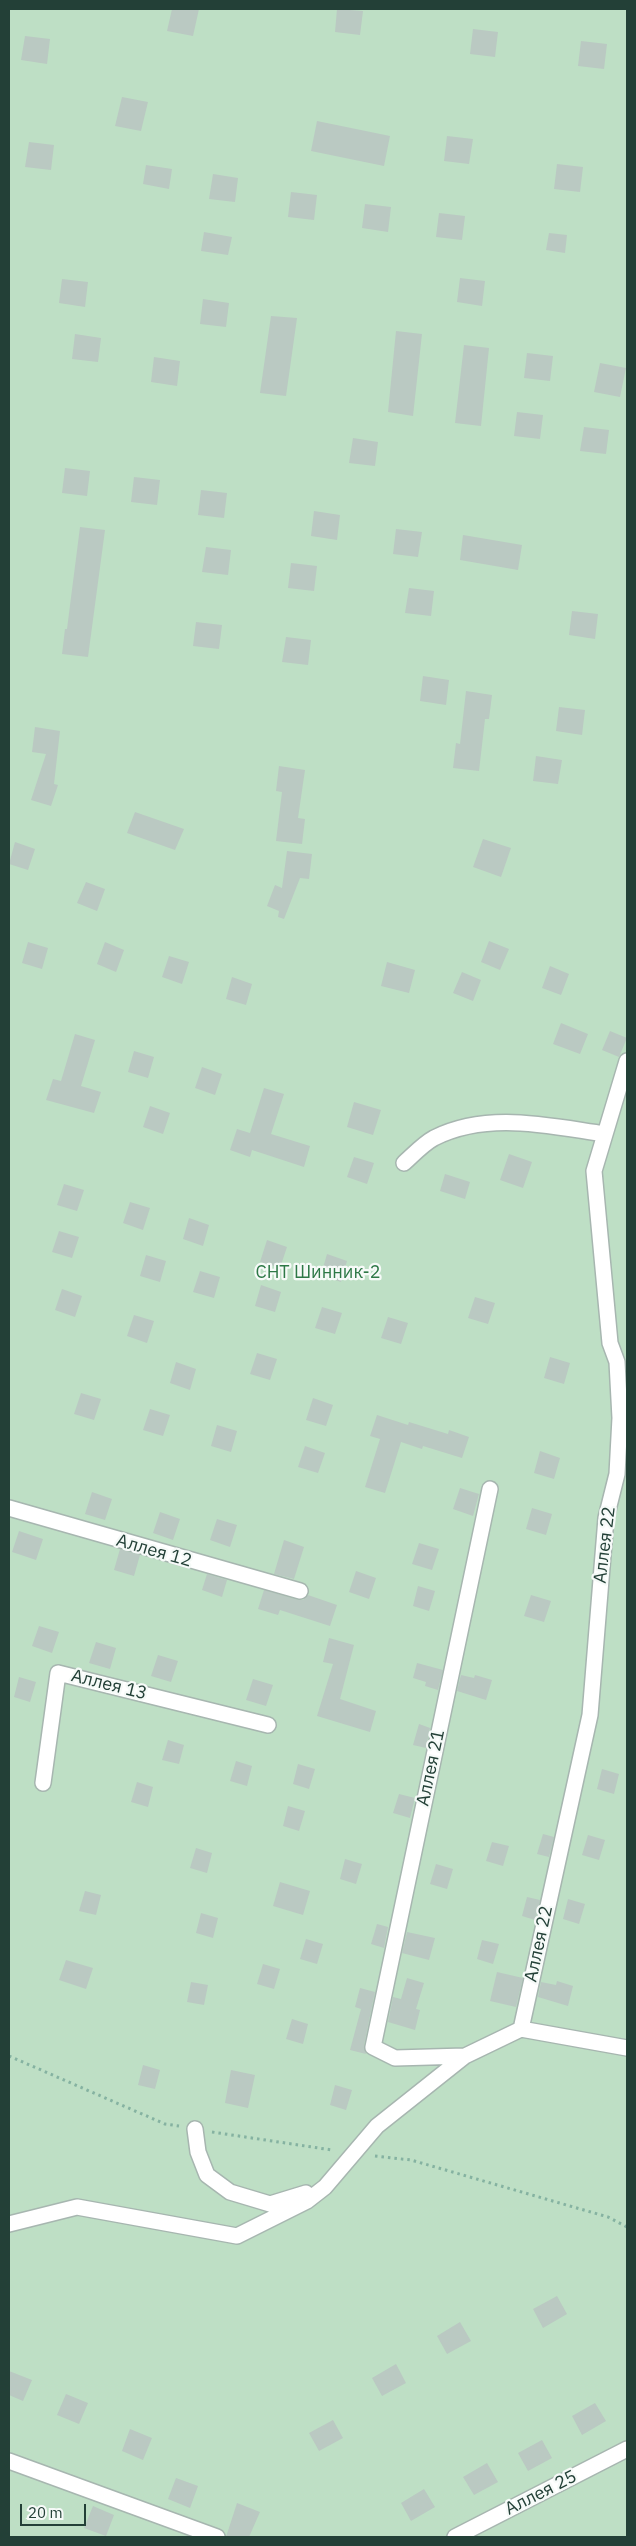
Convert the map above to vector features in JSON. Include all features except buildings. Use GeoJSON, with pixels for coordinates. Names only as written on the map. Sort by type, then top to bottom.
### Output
{"type":"FeatureCollection","features":[{"type":"Feature","properties":{"kind":"lane","name":"Аллея 22"},"geometry":{"type":"LineString","coordinates":[[521,2029],[590,1715],[606,1518],[617,1474],[620,1418],[617,1362],[610,1343],[594,1171],[627,1061]]}},
{"type":"Feature","properties":{"kind":"lane"},"geometry":{"type":"LineString","coordinates":[[404,1163],[433,1139],[476,1123],[528,1123],[605,1134]]}},
{"type":"Feature","properties":{"kind":"lane","name":"Аллея 21"},"geometry":{"type":"LineString","coordinates":[[465,2056],[394,2058],[373,2047],[490,1489]]}},
{"type":"Feature","properties":{"kind":"lane","name":"Аллея 12"},"geometry":{"type":"LineString","coordinates":[[9,1508],[300,1592]]}},
{"type":"Feature","properties":{"kind":"lane","name":"Аллея 13"},"geometry":{"type":"LineString","coordinates":[[43,1783],[58,1673],[268,1725]]}},
{"type":"Feature","properties":{"kind":"lane"},"geometry":{"type":"LineString","coordinates":[[9,2224],[77,2207],[237,2236],[307,2201],[325,2187],[377,2126],[465,2056],[521,2029],[627,2048]]}},
{"type":"Feature","properties":{"kind":"lane"},"geometry":{"type":"LineString","coordinates":[[195,2129],[198,2152],[207,2175],[230,2192],[270,2204],[325,2187]]}},
{"type":"Feature","properties":{"kind":"lane","name":"Аллея 25"},"geometry":{"type":"LineString","coordinates":[[455,2537],[627,2449]]}},
{"type":"Feature","properties":{"kind":"lane"},"geometry":{"type":"LineString","coordinates":[[9,2461],[217,2537]]}},
{"type":"Feature","properties":{"kind":"path"},"geometry":{"type":"LineString","coordinates":[[411,2160],[608,2217],[627,2227]]}},
{"type":"Feature","properties":{"kind":"green space","name":"СНТ Шинник-2"},"geometry":{"type":"Polygon","coordinates":[[[9,9],[627,9],[627,2537],[9,2537],[9,9]]]}}]}
